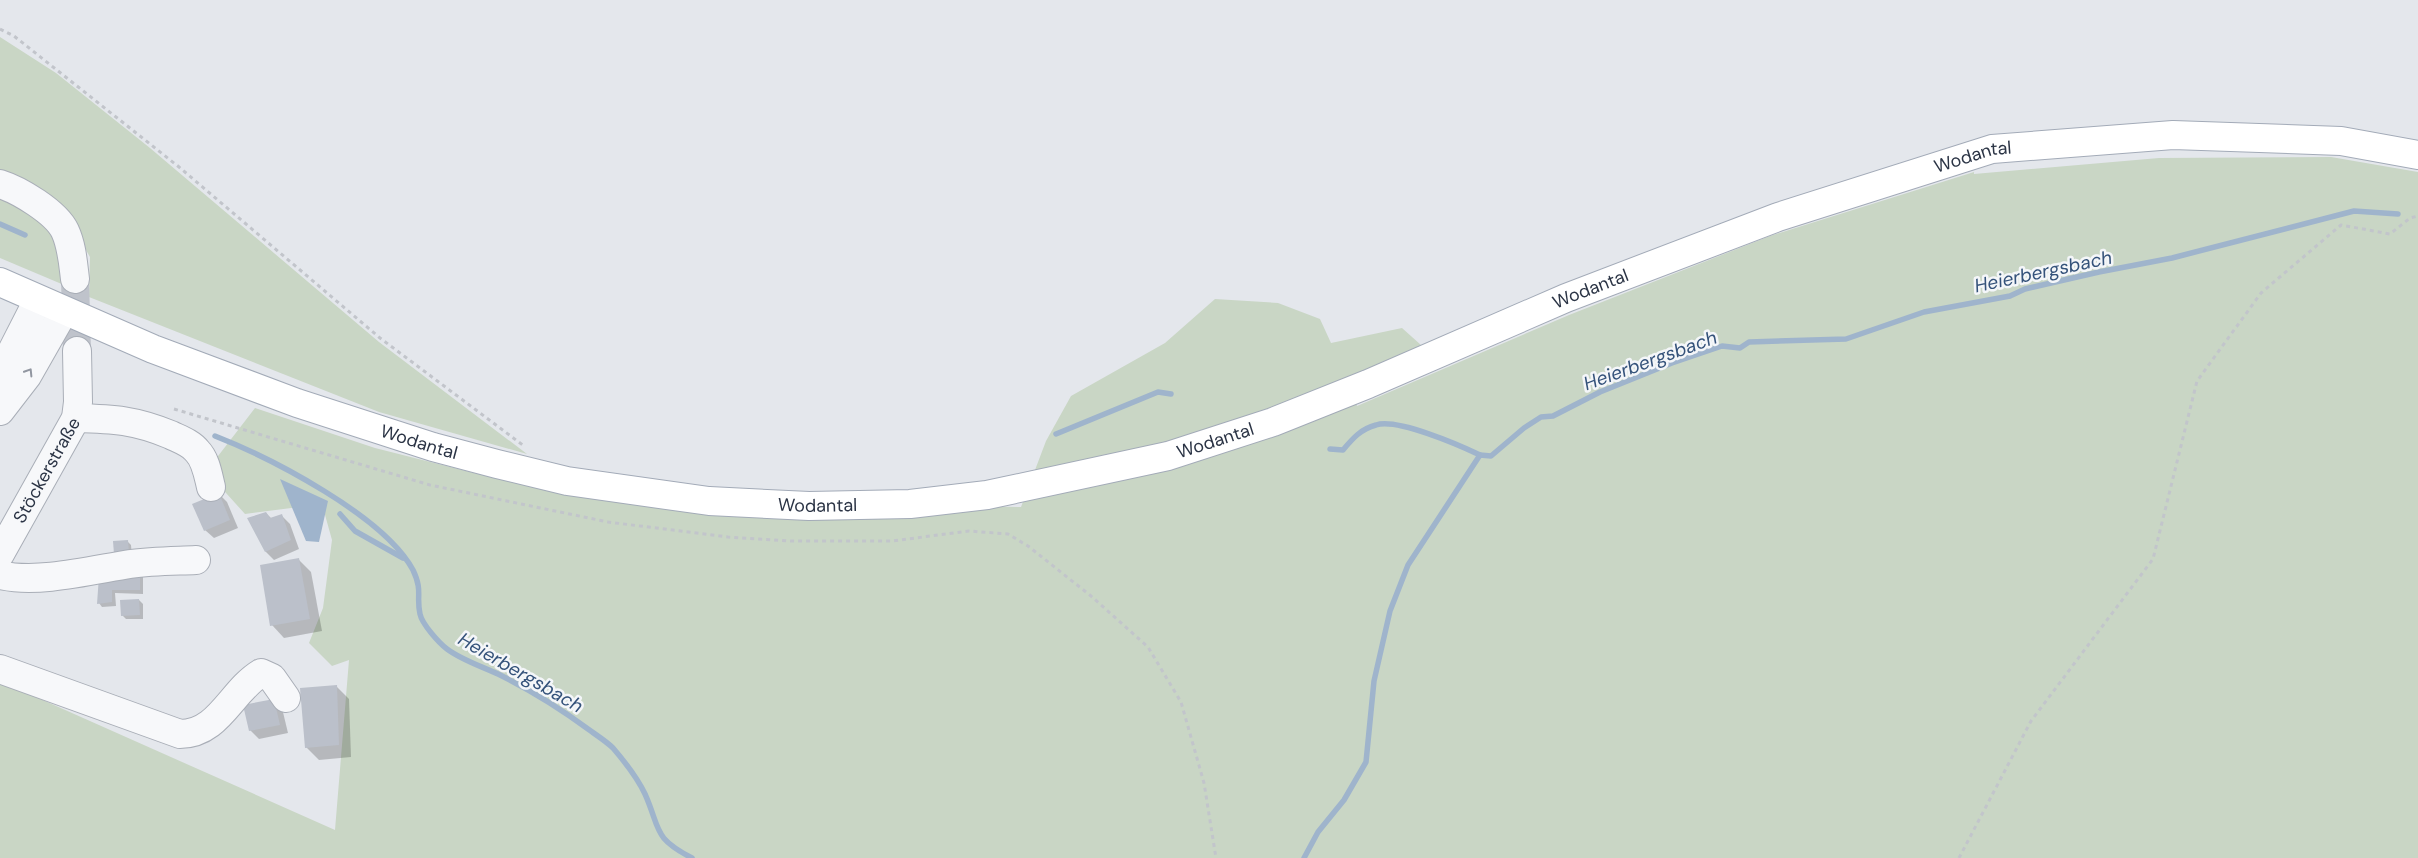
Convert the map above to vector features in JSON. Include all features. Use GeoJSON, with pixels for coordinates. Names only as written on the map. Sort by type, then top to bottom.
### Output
{"type":"FeatureCollection","features":[{"type":"Feature","properties":{"kind":"main road","name":"Wodantal"},"geometry":{"type":"LineString","coordinates":[[0,282],[153,349],[297,403],[432,447],[567,481],[709,501],[809,506],[910,504],[988,495],[1168,456],[1291,415],[1368,384],[1566,298],[1778,217],[1992,149],[2173,135],[2341,141],[2418,155]]}},
{"type":"Feature","properties":{"kind":"street"},"geometry":{"type":"LineString","coordinates":[[0,184],[28,197],[64,228],[71,246],[74,280]]}},
{"type":"Feature","properties":{"kind":"street"},"geometry":{"type":"LineString","coordinates":[[0,401],[4,348],[38,300]]}},
{"type":"Feature","properties":{"kind":"street"},"geometry":{"type":"LineString","coordinates":[[0,411],[27,376],[64,311]]}},
{"type":"Feature","properties":{"kind":"street","name":"Stöckerstraße"},"geometry":{"type":"LineString","coordinates":[[0,554],[76,418],[78,402],[78,351]]}},
{"type":"Feature","properties":{"kind":"street"},"geometry":{"type":"LineString","coordinates":[[76,418],[122,419],[146,425],[183,441],[197,450],[206,466],[211,487]]}},
{"type":"Feature","properties":{"kind":"street"},"geometry":{"type":"LineString","coordinates":[[0,576],[27,577],[90,572],[131,564],[196,560]]}},
{"type":"Feature","properties":{"kind":"street"},"geometry":{"type":"LineString","coordinates":[[0,669],[180,734],[192,734],[204,729],[214,721],[248,681],[261,673],[272,678],[286,698]]}},
{"type":"Feature","properties":{"kind":"path"},"geometry":{"type":"LineString","coordinates":[[0,29],[14,36],[104,106],[380,338],[526,447]]}},
{"type":"Feature","properties":{"kind":"path"},"geometry":{"type":"LineString","coordinates":[[1959,858],[2030,721],[2153,560],[2197,381],[2261,293],[2342,225],[2390,234],[2410,218],[2418,216]]}},
{"type":"Feature","properties":{"kind":"path"},"geometry":{"type":"LineString","coordinates":[[168,409],[177,409],[430,485],[608,522],[728,537],[791,541],[892,541],[969,531],[1008,534],[1028,546],[1091,596],[1148,647],[1181,702],[1204,783],[1216,858]]}},
{"type":"Feature","properties":{"kind":"green space"},"geometry":{"type":"Polygon","coordinates":[[[0,37],[56,73],[150,148],[379,342],[527,454],[379,412],[89,297],[90,257],[66,215],[0,177],[0,37]]]}},
{"type":"Feature","properties":{"kind":"green space"},"geometry":{"type":"Polygon","coordinates":[[[2331,157],[2418,172],[2418,858],[0,858],[0,681],[335,830],[349,660],[332,666],[309,643],[323,608],[332,540],[322,504],[245,514],[217,483],[215,460],[255,408],[375,448],[474,473],[613,499],[1021,507],[1046,441],[1071,396],[1165,343],[1215,299],[1278,303],[1320,319],[1331,343],[1402,328],[1421,345],[1351,380],[1357,406],[1569,315],[1770,236],[1974,172],[1974,174],[2159,158],[2331,157]]]}},
{"type":"Feature","properties":{"kind":"green space"},"geometry":{"type":"Polygon","coordinates":[[[0,198],[20,205],[42,221],[61,249],[64,285],[0,258],[0,198]]]}},
{"type":"Feature","properties":{"kind":"water"},"geometry":{"type":"Polygon","coordinates":[[[280,479],[328,501],[319,542],[306,541],[280,479]]]}},
{"type":"Feature","properties":{"kind":"building"},"geometry":{"type":"Polygon","coordinates":[[[219,493],[230,520],[204,531],[192,504],[219,493]]]}},
{"type":"Feature","properties":{"kind":"building"},"geometry":{"type":"Polygon","coordinates":[[[266,512],[270,518],[282,514],[291,540],[265,552],[247,518],[266,512]]]}},
{"type":"Feature","properties":{"kind":"building"},"geometry":{"type":"Polygon","coordinates":[[[128,540],[129,553],[114,554],[113,541],[128,540]]]}},
{"type":"Feature","properties":{"kind":"building"},"geometry":{"type":"Polygon","coordinates":[[[299,558],[310,619],[270,626],[260,565],[299,558]]]}},
{"type":"Feature","properties":{"kind":"building"},"geometry":{"type":"Polygon","coordinates":[[[140,572],[140,590],[112,590],[112,602],[97,604],[99,576],[140,572]]]}},
{"type":"Feature","properties":{"kind":"building"},"geometry":{"type":"Polygon","coordinates":[[[139,599],[140,615],[121,616],[120,600],[139,599]]]}},
{"type":"Feature","properties":{"kind":"building"},"geometry":{"type":"Polygon","coordinates":[[[337,685],[339,745],[305,748],[300,688],[337,685]]]}},
{"type":"Feature","properties":{"kind":"building"},"geometry":{"type":"Polygon","coordinates":[[[274,699],[280,725],[249,731],[243,705],[274,699]]]}},
{"type":"Feature","properties":{"kind":"waterway","name":"Heierbergsbach"},"geometry":{"type":"LineString","coordinates":[[1304,858],[1318,832],[1344,800],[1366,762],[1374,681],[1390,611],[1408,565],[1480,455],[1491,456],[1524,428],[1541,417],[1553,416],[1600,392],[1672,363],[1722,346],[1740,348],[1749,342],[1846,339],[1924,312],[2010,296],[2025,289],[2172,258],[2354,211],[2398,214]]}},
{"type":"Feature","properties":{"kind":"waterway","name":"Heierbergsbach"},"geometry":{"type":"LineString","coordinates":[[0,224],[25,235]]}},
{"type":"Feature","properties":{"kind":"waterway"},"geometry":{"type":"LineString","coordinates":[[1056,434],[1158,392],[1171,394]]}},
{"type":"Feature","properties":{"kind":"waterway"},"geometry":{"type":"LineString","coordinates":[[1330,449],[1343,450],[1362,432],[1376,425],[1386,424],[1413,429],[1480,455]]}},
{"type":"Feature","properties":{"kind":"waterway","name":"Heierbergsbach"},"geometry":{"type":"LineString","coordinates":[[215,436],[295,474],[324,491],[378,529],[398,550],[413,570],[419,588],[421,618],[427,628],[440,642],[460,657],[502,676],[546,701],[610,745],[626,764],[645,794],[656,825],[664,838],[679,851],[692,858]]}},
{"type":"Feature","properties":{"kind":"waterway"},"geometry":{"type":"LineString","coordinates":[[340,514],[355,531],[403,558]]}},
{"type":"Feature","properties":{"kind":"tunnel"},"geometry":{"type":"LineString","coordinates":[[75,279],[77,351]]}}]}
